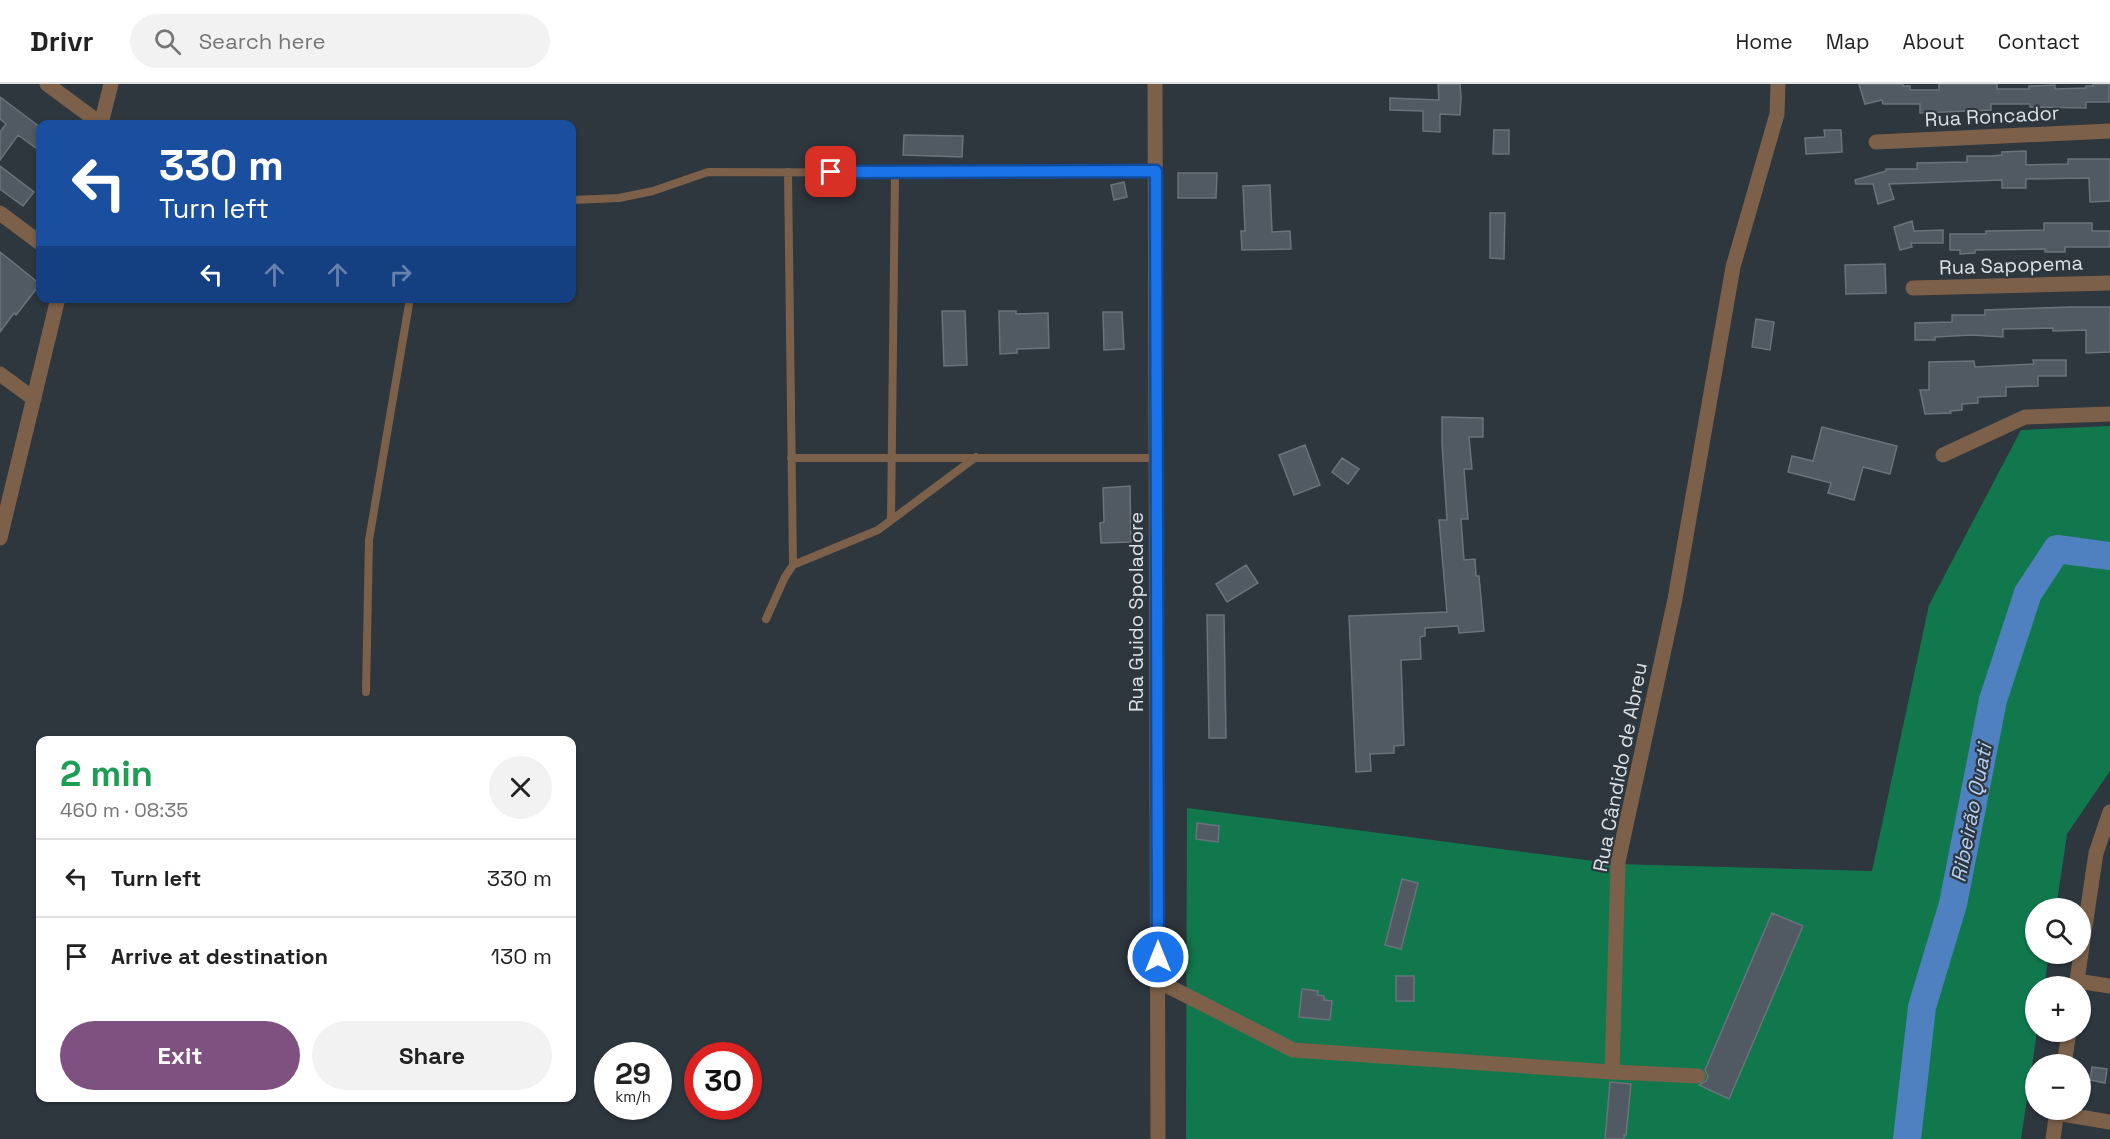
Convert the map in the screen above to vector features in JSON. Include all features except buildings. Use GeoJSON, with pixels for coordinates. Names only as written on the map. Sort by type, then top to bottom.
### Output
{"type":"FeatureCollection","features":[{"type":"Feature","properties":{"kind":"street"},"geometry":{"type":"LineString","coordinates":[[47,84],[96,120]]}},
{"type":"Feature","properties":{"kind":"street"},"geometry":{"type":"LineString","coordinates":[[102,120],[111,84]]}},
{"type":"Feature","properties":{"kind":"street","name":"Rua Guido Spoladore"},"geometry":{"type":"LineString","coordinates":[[1155,84],[1158,1139]]}},
{"type":"Feature","properties":{"kind":"street","name":"Rua Cândido de Abreu"},"geometry":{"type":"LineString","coordinates":[[1612,1072],[1618,862],[1675,599],[1733,267],[1777,114],[1778,84]]}},
{"type":"Feature","properties":{"kind":"street","name":"Rua Roncador"},"geometry":{"type":"LineString","coordinates":[[1876,142],[2110,131]]}},
{"type":"Feature","properties":{"kind":"street"},"geometry":{"type":"LineString","coordinates":[[0,213],[36,240]]}},
{"type":"Feature","properties":{"kind":"street","name":"Rua Sapopema"},"geometry":{"type":"LineString","coordinates":[[1914,288],[2110,283]]}},
{"type":"Feature","properties":{"kind":"street"},"geometry":{"type":"LineString","coordinates":[[0,538],[57,303]]}},
{"type":"Feature","properties":{"kind":"street"},"geometry":{"type":"LineString","coordinates":[[0,374],[34,399]]}},
{"type":"Feature","properties":{"kind":"street"},"geometry":{"type":"LineString","coordinates":[[1942,455],[2025,417],[2110,414]]}},
{"type":"Feature","properties":{"kind":"street"},"geometry":{"type":"LineString","coordinates":[[2078,976],[2110,812]]}},
{"type":"Feature","properties":{"kind":"street"},"geometry":{"type":"LineString","coordinates":[[1158,981],[1293,1050],[1698,1076]]}},
{"type":"Feature","properties":{"kind":"street"},"geometry":{"type":"LineString","coordinates":[[2091,985],[2110,986]]}},
{"type":"Feature","properties":{"kind":"street"},"geometry":{"type":"LineString","coordinates":[[2091,1118],[2110,1122]]}},
{"type":"Feature","properties":{"kind":"street"},"geometry":{"type":"LineString","coordinates":[[2052,1139],[2056,1120]]}},
{"type":"Feature","properties":{"kind":"lane"},"geometry":{"type":"LineString","coordinates":[[576,200],[619,198],[653,191],[708,172],[1156,171]]}},
{"type":"Feature","properties":{"kind":"lane"},"geometry":{"type":"LineString","coordinates":[[788,172],[793,565]]}},
{"type":"Feature","properties":{"kind":"lane"},"geometry":{"type":"LineString","coordinates":[[891,520],[895,173]]}},
{"type":"Feature","properties":{"kind":"lane"},"geometry":{"type":"LineString","coordinates":[[366,692],[369,540],[409,303]]}},
{"type":"Feature","properties":{"kind":"lane"},"geometry":{"type":"LineString","coordinates":[[765,620],[793,565],[878,530],[976,457]]}},
{"type":"Feature","properties":{"kind":"lane"},"geometry":{"type":"LineString","coordinates":[[791,458],[1156,458]]}},
{"type":"Feature","properties":{"kind":"green space"},"geometry":{"type":"Polygon","coordinates":[[[2110,426],[2110,771],[2067,834],[2058,898],[2025,898],[2025,964],[2047,964],[2046,976],[2025,976],[2025,1042],[2036,1042],[2034,1054],[2025,1054],[2025,1112],[2021,1139],[1186,1139],[1187,808],[1617,864],[1872,871],[1929,605],[2021,430],[2110,426]]]}},
{"type":"Feature","properties":{"kind":"waterway","name":"Ribeirão Quati"},"geometry":{"type":"LineString","coordinates":[[1907,1139],[1922,1007],[1953,904],[1993,700],[2028,593],[2057,549],[2110,556]]}},
{"type":"Feature","properties":{"kind":"route"},"geometry":{"type":"LineString","coordinates":[[831,172],[1156,171],[1158,957]]}}]}
